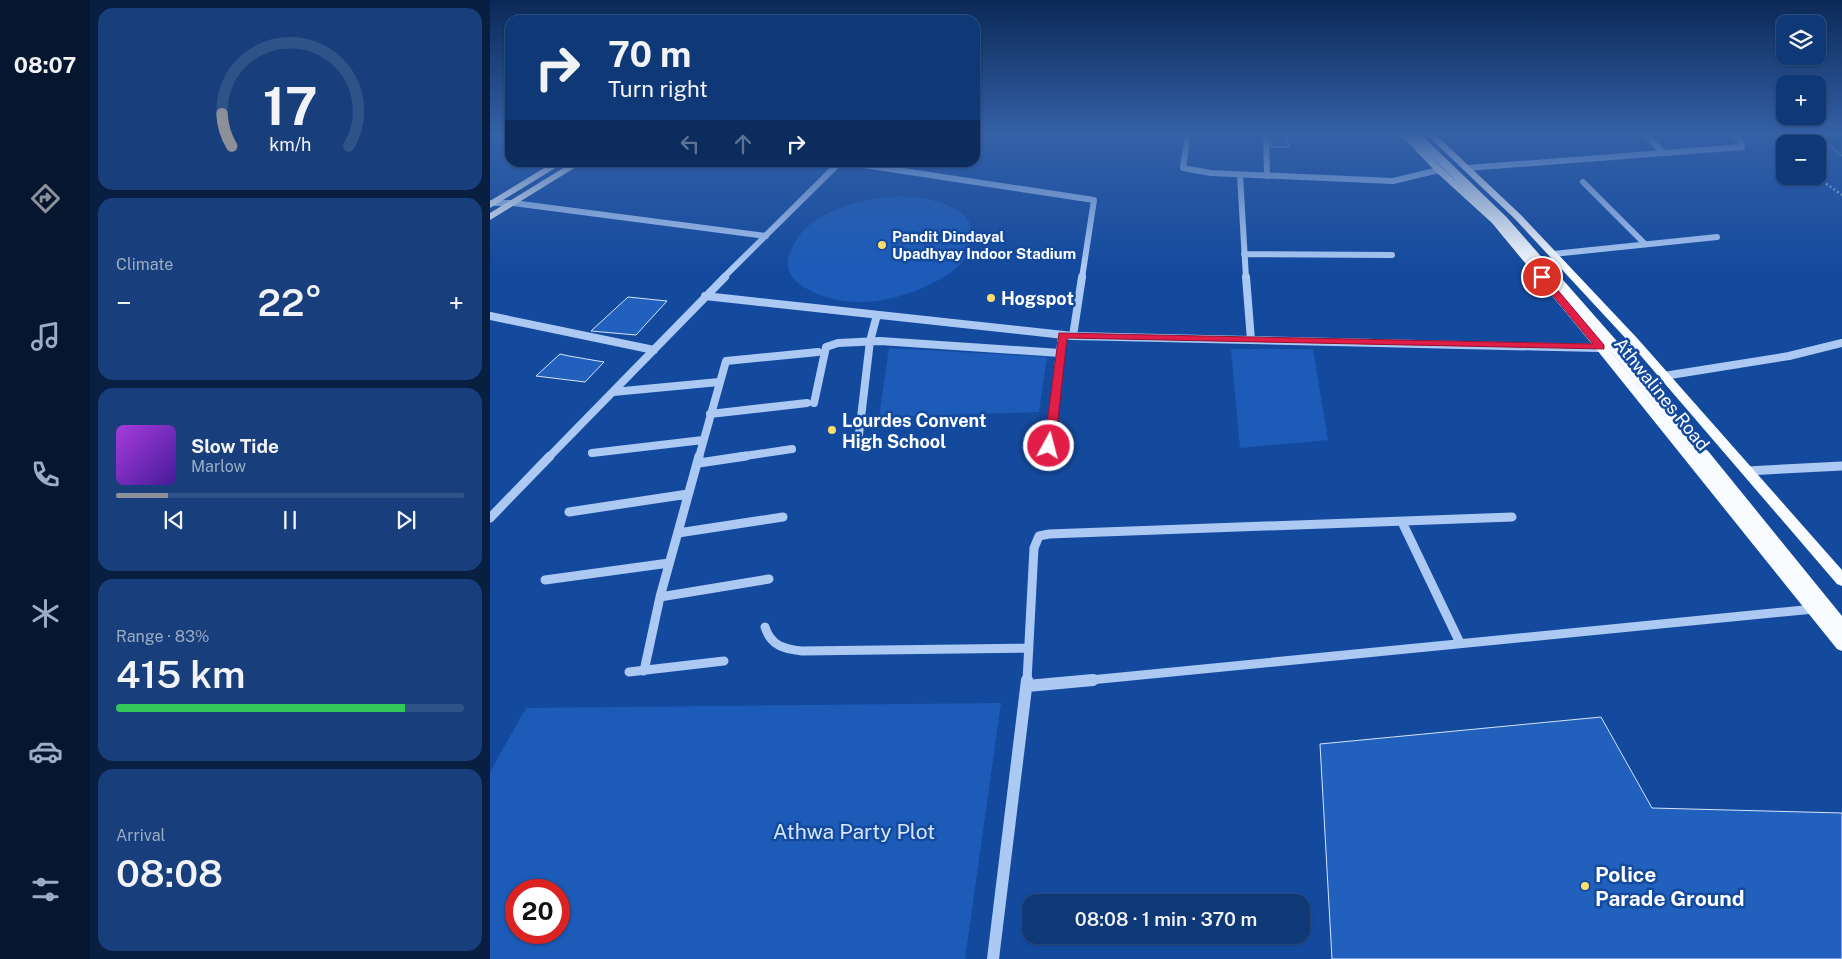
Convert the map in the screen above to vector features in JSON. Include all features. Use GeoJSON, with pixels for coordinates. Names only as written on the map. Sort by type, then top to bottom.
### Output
{"type":"FeatureCollection","features":[{"type":"Feature","properties":{"kind":"main road"},"geometry":{"type":"LineString","coordinates":[[491,204],[535,178]]}},
{"type":"Feature","properties":{"kind":"main road"},"geometry":{"type":"LineString","coordinates":[[490,217],[554,178]]}},
{"type":"Feature","properties":{"kind":"main road","name":"Athwalines Road"},"geometry":{"type":"LineString","coordinates":[[1448,178],[1495,221],[1601,347],[1842,644]]}},
{"type":"Feature","properties":{"kind":"main road"},"geometry":{"type":"LineString","coordinates":[[1456,178],[1503,220],[1612,344],[1842,626]]}},
{"type":"Feature","properties":{"kind":"main road","name":"Athwalines Road"},"geometry":{"type":"LineString","coordinates":[[1477,178],[1518,217],[1640,349],[1842,580]]}},
{"type":"Feature","properties":{"kind":"street"},"geometry":{"type":"LineString","coordinates":[[490,518],[824,178]]}},
{"type":"Feature","properties":{"kind":"street"},"geometry":{"type":"LineString","coordinates":[[948,178],[1094,200],[1073,336]]}},
{"type":"Feature","properties":{"kind":"street"},"geometry":{"type":"LineString","coordinates":[[1240,178],[1251,340]]}},
{"type":"Feature","properties":{"kind":"street"},"geometry":{"type":"LineString","coordinates":[[1304,178],[1392,182],[1409,178]]}},
{"type":"Feature","properties":{"kind":"street"},"geometry":{"type":"LineString","coordinates":[[1583,182],[1644,244]]}},
{"type":"Feature","properties":{"kind":"street"},"geometry":{"type":"LineString","coordinates":[[491,204],[513,203],[766,236]]}},
{"type":"Feature","properties":{"kind":"street"},"geometry":{"type":"LineString","coordinates":[[1553,254],[1717,237]]}},
{"type":"Feature","properties":{"kind":"street"},"geometry":{"type":"LineString","coordinates":[[1244,254],[1392,255]]}},
{"type":"Feature","properties":{"kind":"street"},"geometry":{"type":"LineString","coordinates":[[706,296],[1073,336],[1640,349]]}},
{"type":"Feature","properties":{"kind":"street"},"geometry":{"type":"LineString","coordinates":[[490,316],[654,350]]}},
{"type":"Feature","properties":{"kind":"street"},"geometry":{"type":"LineString","coordinates":[[858,443],[870,341],[877,316]]}},
{"type":"Feature","properties":{"kind":"street"},"geometry":{"type":"LineString","coordinates":[[1049,446],[1062,335]]}},
{"type":"Feature","properties":{"kind":"street"},"geometry":{"type":"LineString","coordinates":[[710,414],[811,403],[826,347],[838,343],[870,341],[1060,353]]}},
{"type":"Feature","properties":{"kind":"street"},"geometry":{"type":"LineString","coordinates":[[1664,376],[1798,354],[1842,343]]}},
{"type":"Feature","properties":{"kind":"street"},"geometry":{"type":"LineString","coordinates":[[644,671],[660,597],[726,361],[818,352]]}},
{"type":"Feature","properties":{"kind":"street"},"geometry":{"type":"LineString","coordinates":[[613,392],[719,382]]}},
{"type":"Feature","properties":{"kind":"street"},"geometry":{"type":"LineString","coordinates":[[592,454],[704,440]]}},
{"type":"Feature","properties":{"kind":"street"},"geometry":{"type":"LineString","coordinates":[[699,463],[792,449]]}},
{"type":"Feature","properties":{"kind":"street"},"geometry":{"type":"LineString","coordinates":[[1747,471],[1842,466]]}},
{"type":"Feature","properties":{"kind":"street"},"geometry":{"type":"LineString","coordinates":[[569,512],[688,494]]}},
{"type":"Feature","properties":{"kind":"street"},"geometry":{"type":"LineString","coordinates":[[678,533],[783,517]]}},
{"type":"Feature","properties":{"kind":"street"},"geometry":{"type":"LineString","coordinates":[[993,959],[1027,686],[1034,548],[1037,539],[1044,535],[1512,517]]}},
{"type":"Feature","properties":{"kind":"street"},"geometry":{"type":"LineString","coordinates":[[1402,522],[1460,643]]}},
{"type":"Feature","properties":{"kind":"street"},"geometry":{"type":"LineString","coordinates":[[545,580],[670,563]]}},
{"type":"Feature","properties":{"kind":"street"},"geometry":{"type":"LineString","coordinates":[[660,597],[769,579]]}},
{"type":"Feature","properties":{"kind":"street"},"geometry":{"type":"LineString","coordinates":[[1027,686],[1814,608]]}},
{"type":"Feature","properties":{"kind":"street"},"geometry":{"type":"LineString","coordinates":[[765,628],[767,638],[773,644],[785,649],[802,651],[1029,648]]}},
{"type":"Feature","properties":{"kind":"street"},"geometry":{"type":"LineString","coordinates":[[629,672],[724,661]]}},
{"type":"Feature","properties":{"kind":"path"},"geometry":{"type":"LineString","coordinates":[[1826,183],[1842,195]]}},
{"type":"Feature","properties":{"kind":"green space","name":"Pandit Dindayal Upadhyay Indoor Stadium"},"geometry":{"type":"Polygon","coordinates":[[[898,196],[935,201],[947,205],[967,218],[971,228],[970,245],[963,261],[954,270],[939,280],[903,295],[885,300],[866,302],[828,298],[798,283],[793,277],[788,267],[789,255],[801,233],[812,223],[824,215],[853,204],[898,196]]]}},
{"type":"Feature","properties":{"kind":"green space"},"geometry":{"type":"Polygon","coordinates":[[[889,348],[1047,357],[1039,412],[879,417],[889,348]]]}},
{"type":"Feature","properties":{"kind":"green space"},"geometry":{"type":"Polygon","coordinates":[[[1231,349],[1313,349],[1328,440],[1240,448],[1231,349]]]}},
{"type":"Feature","properties":{"kind":"green space","name":"Athwa Party Plot"},"geometry":{"type":"Polygon","coordinates":[[[1001,703],[965,959],[490,959],[490,772],[526,708],[1001,703]]]}},
{"type":"Feature","properties":{"kind":"building"},"geometry":{"type":"Polygon","coordinates":[[[628,297],[667,301],[636,335],[591,331],[628,297]]]}},
{"type":"Feature","properties":{"kind":"building"},"geometry":{"type":"Polygon","coordinates":[[[560,354],[604,362],[585,382],[536,376],[560,354]]]}},
{"type":"Feature","properties":{"kind":"building","name":"Police Parade Ground"},"geometry":{"type":"Polygon","coordinates":[[[1601,717],[1652,808],[1842,813],[1842,959],[1332,959],[1320,744],[1601,717]]]}},
{"type":"Feature","properties":{"kind":"place","name":"Pandit Dindayal Upadhyay Indoor Stadium"},"geometry":{"type":"Point","coordinates":[882,245]}},
{"type":"Feature","properties":{"kind":"place","name":"Hogspot"},"geometry":{"type":"Point","coordinates":[991,298]}},
{"type":"Feature","properties":{"kind":"place","name":"Lourdes Convent High School"},"geometry":{"type":"Point","coordinates":[832,430]}},
{"type":"Feature","properties":{"kind":"place","name":"Police Parade Ground"},"geometry":{"type":"Point","coordinates":[1585,886]}},
{"type":"Feature","properties":{"kind":"route"},"geometry":{"type":"LineString","coordinates":[[1049,446],[1062,335],[1601,347],[1542,277]]}}]}
